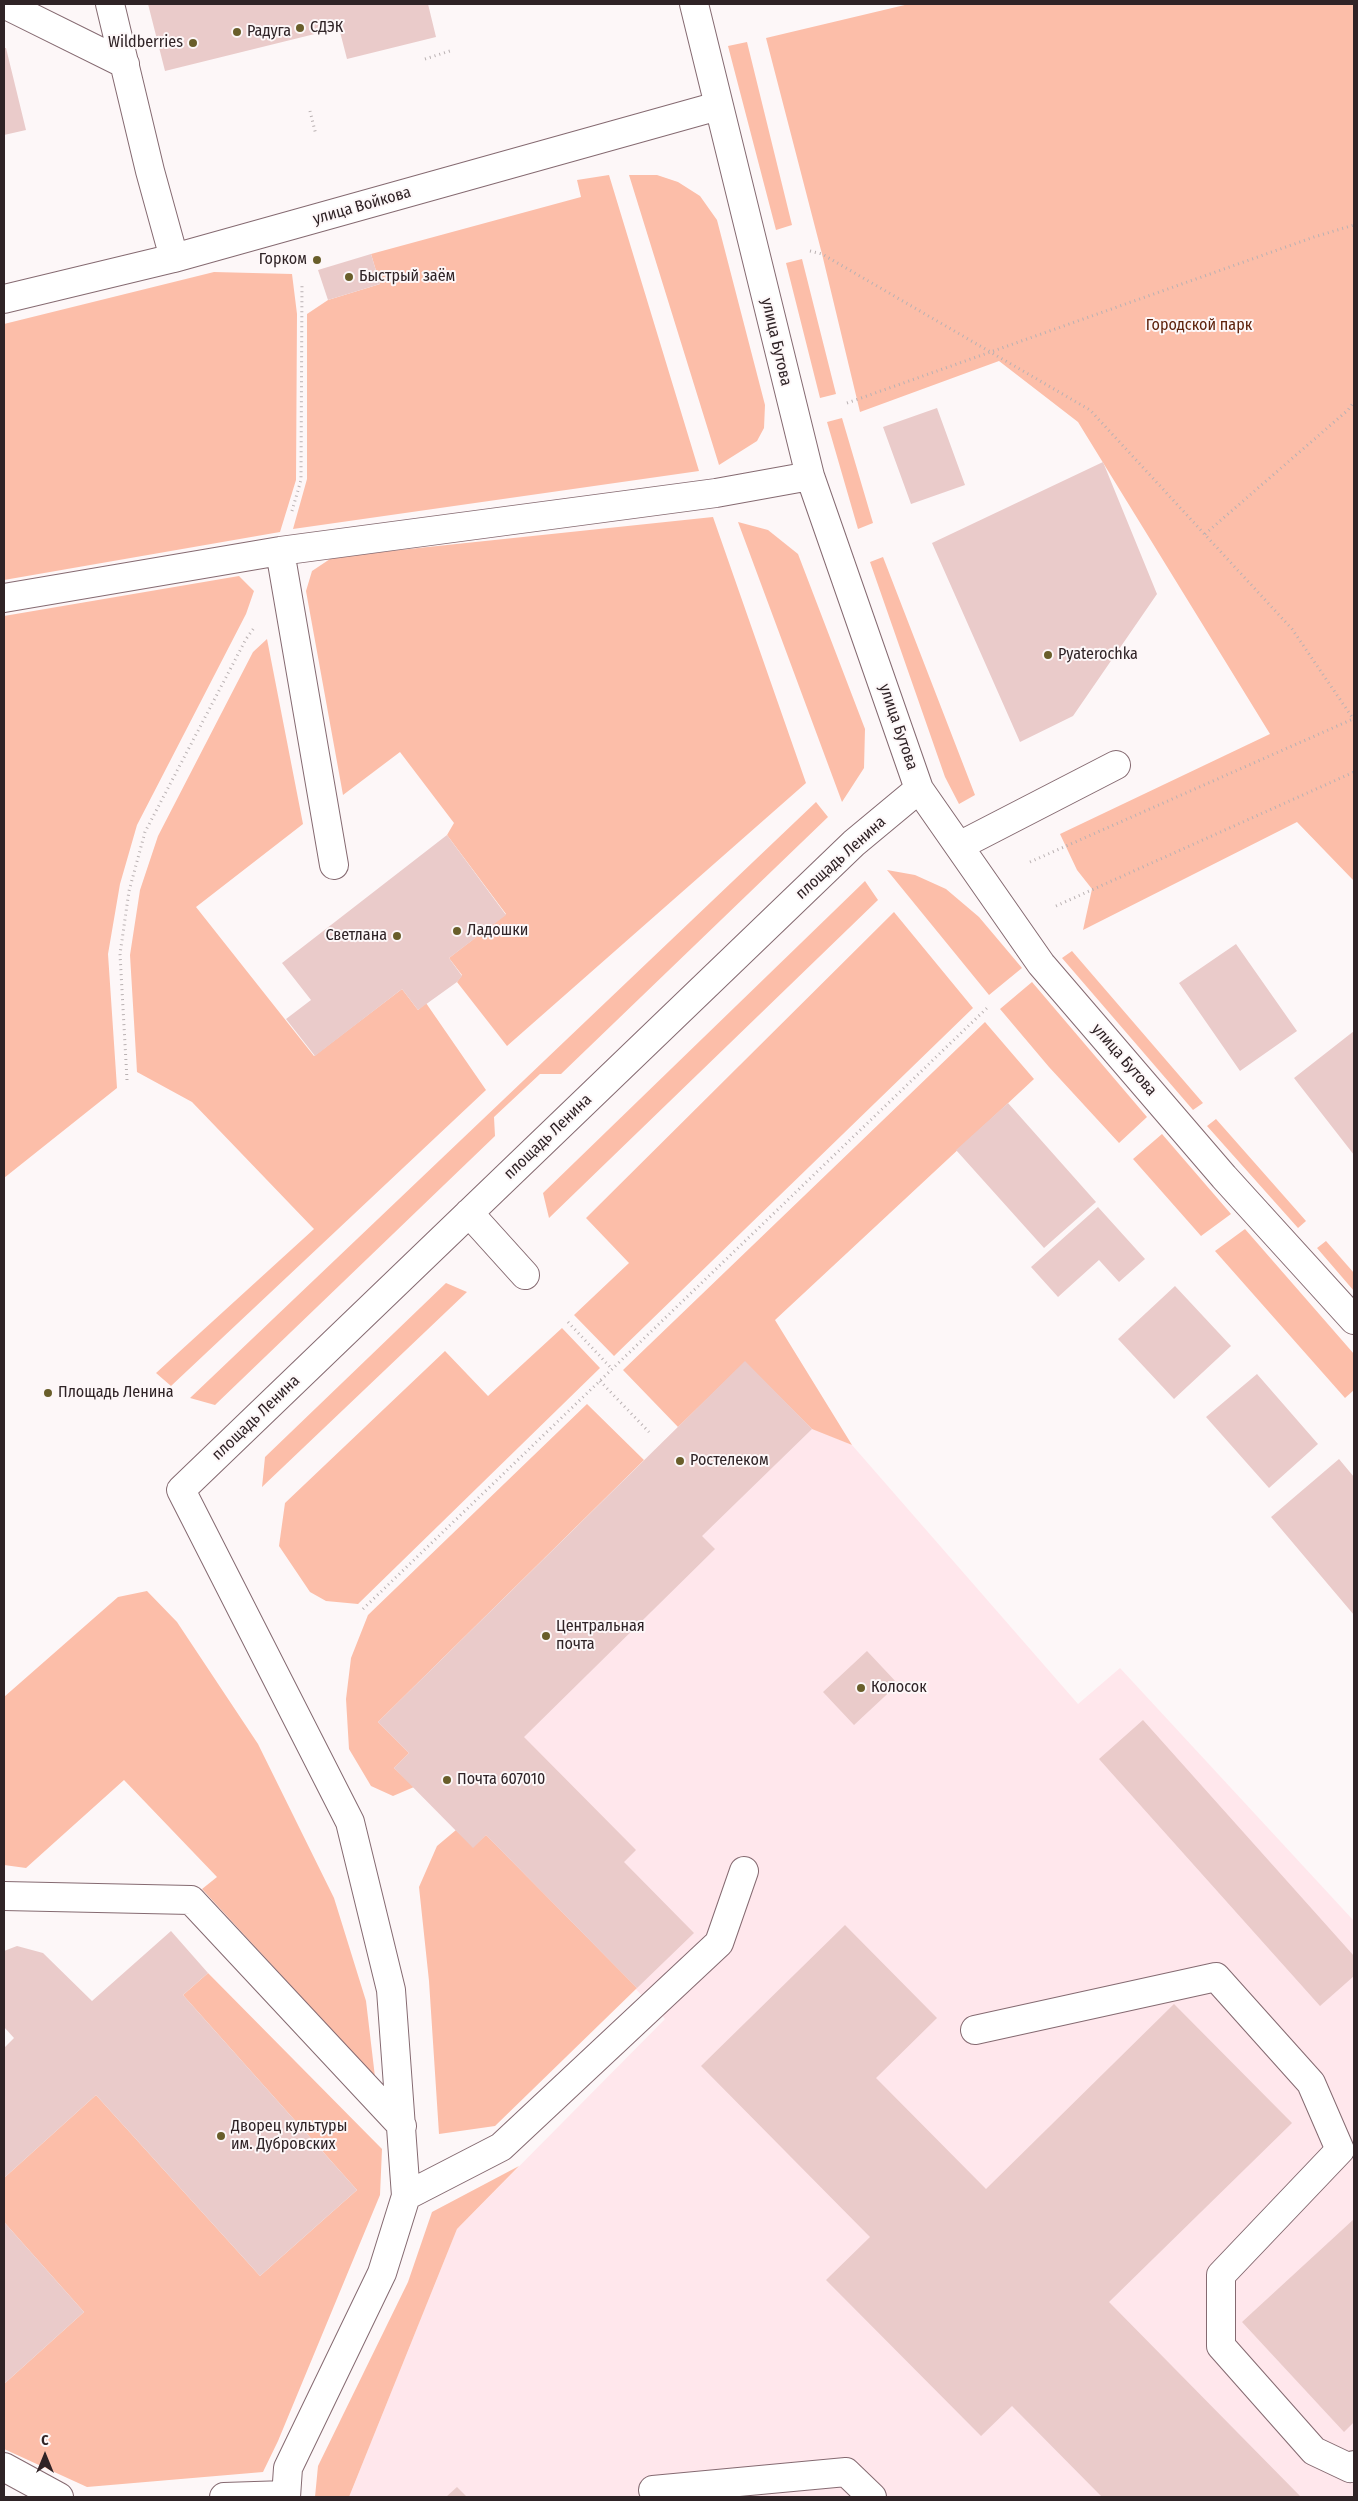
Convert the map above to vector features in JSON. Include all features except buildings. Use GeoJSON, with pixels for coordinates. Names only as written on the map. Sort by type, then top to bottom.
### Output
{"type":"FeatureCollection","features":[{"type":"Feature","properties":{"kind":"street"},"geometry":{"type":"LineString","coordinates":[[4,4],[125,64]]}},
{"type":"Feature","properties":{"kind":"street"},"geometry":{"type":"LineString","coordinates":[[110,4],[150,171],[174,258]]}},
{"type":"Feature","properties":{"kind":"street","name":"улица Бутова"},"geometry":{"type":"LineString","coordinates":[[694,4],[810,476],[919,790],[1042,964],[1224,1177],[1354,1320]]}},
{"type":"Feature","properties":{"kind":"street","name":"улица Войкова"},"geometry":{"type":"LineString","coordinates":[[4,299],[174,258],[718,106]]}},
{"type":"Feature","properties":{"kind":"street"},"geometry":{"type":"LineString","coordinates":[[4,598],[280,551],[716,493],[810,476]]}},
{"type":"Feature","properties":{"kind":"street"},"geometry":{"type":"LineString","coordinates":[[280,551],[334,865]]}},
{"type":"Feature","properties":{"kind":"street"},"geometry":{"type":"LineString","coordinates":[[959,846],[1116,765]]}},
{"type":"Feature","properties":{"kind":"street","name":"площадь Ленина"},"geometry":{"type":"LineString","coordinates":[[402,2126],[391,1990],[350,1822],[181,1490],[854,843],[919,790]]}},
{"type":"Feature","properties":{"kind":"street"},"geometry":{"type":"LineString","coordinates":[[469,1213],[525,1275]]}},
{"type":"Feature","properties":{"kind":"street"},"geometry":{"type":"LineString","coordinates":[[406,2196],[501,2147],[719,1943],[744,1871]]}},
{"type":"Feature","properties":{"kind":"street"},"geometry":{"type":"LineString","coordinates":[[4,1896],[191,1900],[402,2126],[406,2196],[382,2273],[288,2468],[286,2496],[224,2497]]}},
{"type":"Feature","properties":{"kind":"street"},"geometry":{"type":"LineString","coordinates":[[975,2030],[1216,1977],[1311,2083],[1340,2150],[1221,2275],[1221,2346],[1314,2451],[1350,2468],[1354,2465]]}},
{"type":"Feature","properties":{"kind":"street"},"geometry":{"type":"LineString","coordinates":[[4,2467],[59,2497]]}},
{"type":"Feature","properties":{"kind":"street"},"geometry":{"type":"LineString","coordinates":[[653,2490],[736,2490],[846,2472],[872,2497]]}},
{"type":"Feature","properties":{"kind":"path"},"geometry":{"type":"LineString","coordinates":[[425,59],[453,50]]}},
{"type":"Feature","properties":{"kind":"path"},"geometry":{"type":"LineString","coordinates":[[310,111],[316,135]]}},
{"type":"Feature","properties":{"kind":"path"},"geometry":{"type":"LineString","coordinates":[[847,403],[1314,237],[1354,225]]}},
{"type":"Feature","properties":{"kind":"path"},"geometry":{"type":"LineString","coordinates":[[810,251],[822,254],[1090,410],[1292,629],[1354,719],[1030,862]]}},
{"type":"Feature","properties":{"kind":"path"},"geometry":{"type":"LineString","coordinates":[[280,551],[301,480],[302,283]]}},
{"type":"Feature","properties":{"kind":"path"},"geometry":{"type":"LineString","coordinates":[[1205,534],[1348,410],[1354,402]]}},
{"type":"Feature","properties":{"kind":"path"},"geometry":{"type":"LineString","coordinates":[[127,1080],[120,954],[129,891],[145,832],[246,640],[258,623]]}},
{"type":"Feature","properties":{"kind":"path"},"geometry":{"type":"LineString","coordinates":[[1056,906],[1354,772]]}},
{"type":"Feature","properties":{"kind":"path"},"geometry":{"type":"LineString","coordinates":[[362,1609],[987,1008]]}},
{"type":"Feature","properties":{"kind":"path"},"geometry":{"type":"LineString","coordinates":[[568,1322],[612,1369]]}},
{"type":"Feature","properties":{"kind":"path"},"geometry":{"type":"LineString","coordinates":[[600,1381],[649,1432]]}},
{"type":"Feature","properties":{"kind":"shaded area"},"geometry":{"type":"Polygon","coordinates":[[[745,1361],[812,1428],[852,1445],[1078,1704],[1120,1668],[1354,1921],[1354,2497],[349,2497],[457,2229],[665,2019],[486,1836],[473,1848],[394,1768],[409,1753],[378,1722],[745,1361]]]}},
{"type":"Feature","properties":{"kind":"green space","name":"Городской парк"},"geometry":{"type":"Polygon","coordinates":[[[909,4],[1354,4],[1354,881],[1297,822],[1083,930],[1092,889],[1077,870],[1060,834],[1270,734],[1078,422],[999,361],[860,412],[822,254],[766,38],[909,4]]]}},
{"type":"Feature","properties":{"kind":"green space"},"geometry":{"type":"Polygon","coordinates":[[[747,42],[792,225],[776,230],[728,46],[747,42]]]}},
{"type":"Feature","properties":{"kind":"green space"},"geometry":{"type":"Polygon","coordinates":[[[609,175],[699,471],[293,529],[307,479],[307,314],[328,300],[380,284],[371,254],[581,197],[577,180],[609,175]]]}},
{"type":"Feature","properties":{"kind":"green space"},"geometry":{"type":"Polygon","coordinates":[[[629,175],[657,175],[678,182],[700,196],[717,220],[765,405],[764,428],[757,441],[719,465],[629,175]]]}},
{"type":"Feature","properties":{"kind":"green space"},"geometry":{"type":"Polygon","coordinates":[[[802,259],[836,394],[820,398],[786,263],[802,259]]]}},
{"type":"Feature","properties":{"kind":"green space"},"geometry":{"type":"Polygon","coordinates":[[[214,272],[292,274],[297,314],[296,480],[280,532],[4,580],[4,324],[214,272]]]}},
{"type":"Feature","properties":{"kind":"green space"},"geometry":{"type":"Polygon","coordinates":[[[842,418],[873,523],[858,529],[827,422],[842,418]]]}},
{"type":"Feature","properties":{"kind":"green space"},"geometry":{"type":"Polygon","coordinates":[[[713,517],[806,783],[507,1046],[457,982],[462,975],[449,958],[506,914],[447,835],[454,823],[400,752],[343,795],[306,591],[312,571],[333,557],[713,517]]]}},
{"type":"Feature","properties":{"kind":"green space"},"geometry":{"type":"Polygon","coordinates":[[[738,522],[768,530],[798,554],[865,729],[864,768],[842,802],[738,522]]]}},
{"type":"Feature","properties":{"kind":"green space"},"geometry":{"type":"Polygon","coordinates":[[[883,557],[975,795],[959,804],[945,777],[870,562],[883,557]]]}},
{"type":"Feature","properties":{"kind":"green space"},"geometry":{"type":"Polygon","coordinates":[[[239,576],[254,591],[246,614],[137,825],[120,884],[108,954],[117,1088],[4,1178],[4,616],[239,576]]]}},
{"type":"Feature","properties":{"kind":"green space"},"geometry":{"type":"Polygon","coordinates":[[[267,639],[303,824],[196,907],[314,1056],[402,989],[418,1010],[426,1003],[486,1090],[171,1386],[156,1373],[314,1229],[192,1102],[137,1072],[130,955],[140,890],[158,836],[253,652],[267,639]]]}},
{"type":"Feature","properties":{"kind":"green space"},"geometry":{"type":"Polygon","coordinates":[[[816,802],[828,817],[561,1074],[540,1074],[494,1117],[495,1136],[215,1405],[190,1398],[816,802]]]}},
{"type":"Feature","properties":{"kind":"green space"},"geometry":{"type":"Polygon","coordinates":[[[887,870],[915,875],[946,889],[979,917],[1022,968],[989,995],[887,870]]]}},
{"type":"Feature","properties":{"kind":"green space"},"geometry":{"type":"Polygon","coordinates":[[[865,881],[878,900],[549,1218],[543,1193],[865,881]]]}},
{"type":"Feature","properties":{"kind":"green space"},"geometry":{"type":"Polygon","coordinates":[[[894,912],[973,1008],[614,1356],[574,1315],[629,1263],[586,1218],[894,912]]]}},
{"type":"Feature","properties":{"kind":"green space"},"geometry":{"type":"Polygon","coordinates":[[[1072,951],[1203,1103],[1193,1110],[1062,958],[1072,951]]]}},
{"type":"Feature","properties":{"kind":"green space"},"geometry":{"type":"Polygon","coordinates":[[[1032,982],[1147,1117],[1119,1143],[1049,1067],[1000,1009],[1032,982]]]}},
{"type":"Feature","properties":{"kind":"green space"},"geometry":{"type":"Polygon","coordinates":[[[985,1022],[1034,1079],[775,1320],[852,1445],[812,1429],[745,1362],[678,1427],[623,1370],[985,1022]]]}},
{"type":"Feature","properties":{"kind":"green space"},"geometry":{"type":"Polygon","coordinates":[[[1216,1119],[1306,1221],[1298,1228],[1207,1126],[1216,1119]]]}},
{"type":"Feature","properties":{"kind":"green space"},"geometry":{"type":"Polygon","coordinates":[[[1162,1134],[1231,1214],[1201,1236],[1133,1159],[1162,1134]]]}},
{"type":"Feature","properties":{"kind":"green space"},"geometry":{"type":"Polygon","coordinates":[[[1245,1229],[1354,1354],[1354,1390],[1345,1398],[1215,1251],[1245,1229]]]}},
{"type":"Feature","properties":{"kind":"green space"},"geometry":{"type":"Polygon","coordinates":[[[1326,1241],[1354,1273],[1354,1291],[1317,1248],[1326,1241]]]}},
{"type":"Feature","properties":{"kind":"green space"},"geometry":{"type":"Polygon","coordinates":[[[446,1283],[467,1292],[262,1487],[265,1457],[446,1283]]]}},
{"type":"Feature","properties":{"kind":"green space"},"geometry":{"type":"Polygon","coordinates":[[[562,1328],[600,1368],[358,1604],[326,1601],[310,1592],[279,1546],[285,1503],[445,1351],[488,1396],[562,1328]]]}},
{"type":"Feature","properties":{"kind":"green space"},"geometry":{"type":"Polygon","coordinates":[[[587,1404],[644,1460],[378,1722],[409,1753],[394,1768],[414,1787],[393,1796],[371,1786],[349,1749],[346,1699],[351,1658],[368,1615],[587,1404]]]}},
{"type":"Feature","properties":{"kind":"green space"},"geometry":{"type":"Polygon","coordinates":[[[147,1591],[177,1622],[258,1744],[334,1898],[366,2001],[375,2077],[202,1889],[217,1877],[124,1780],[26,1868],[4,1865],[4,1697],[118,1597],[147,1591]]]}},
{"type":"Feature","properties":{"kind":"green space"},"geometry":{"type":"Polygon","coordinates":[[[456,1830],[473,1847],[486,1835],[637,1988],[495,2126],[439,2134],[429,1981],[419,1887],[437,1846],[456,1830]]]}},
{"type":"Feature","properties":{"kind":"green space"},"geometry":{"type":"Polygon","coordinates":[[[208,1973],[382,2149],[380,2195],[278,2441],[263,2472],[87,2487],[4,2449],[4,2384],[84,2312],[4,2222],[4,2178],[96,2095],[260,2276],[357,2190],[183,1995],[208,1973]]]}},
{"type":"Feature","properties":{"kind":"green space"},"geometry":{"type":"Polygon","coordinates":[[[519,2166],[457,2229],[349,2497],[315,2497],[318,2466],[408,2282],[432,2212],[519,2166]]]}},
{"type":"Feature","properties":{"kind":"place","name":"СДЭК"},"geometry":{"type":"Point","coordinates":[300,28]}},
{"type":"Feature","properties":{"kind":"place","name":"Радуга"},"geometry":{"type":"Point","coordinates":[237,32]}},
{"type":"Feature","properties":{"kind":"place","name":"Wildberries"},"geometry":{"type":"Point","coordinates":[193,43]}},
{"type":"Feature","properties":{"kind":"place","name":"Горком"},"geometry":{"type":"Point","coordinates":[317,260]}},
{"type":"Feature","properties":{"kind":"place","name":"Быстрый заём"},"geometry":{"type":"Point","coordinates":[349,277]}},
{"type":"Feature","properties":{"kind":"place","name":"Pyaterochka"},"geometry":{"type":"Point","coordinates":[1048,655]}},
{"type":"Feature","properties":{"kind":"place","name":"Ладошки"},"geometry":{"type":"Point","coordinates":[457,931]}},
{"type":"Feature","properties":{"kind":"place","name":"Светлана"},"geometry":{"type":"Point","coordinates":[397,936]}},
{"type":"Feature","properties":{"kind":"place","name":"Площадь Ленина"},"geometry":{"type":"Point","coordinates":[48,1393]}},
{"type":"Feature","properties":{"kind":"place","name":"Ростелеком"},"geometry":{"type":"Point","coordinates":[680,1461]}},
{"type":"Feature","properties":{"kind":"place","name":"Центральная почта"},"geometry":{"type":"Point","coordinates":[546,1636]}},
{"type":"Feature","properties":{"kind":"place","name":"Колосок"},"geometry":{"type":"Point","coordinates":[861,1688]}},
{"type":"Feature","properties":{"kind":"place","name":"Почта 607010"},"geometry":{"type":"Point","coordinates":[447,1780]}},
{"type":"Feature","properties":{"kind":"place","name":"Дворец культуры им. Дубровских"},"geometry":{"type":"Point","coordinates":[221,2136]}}]}
